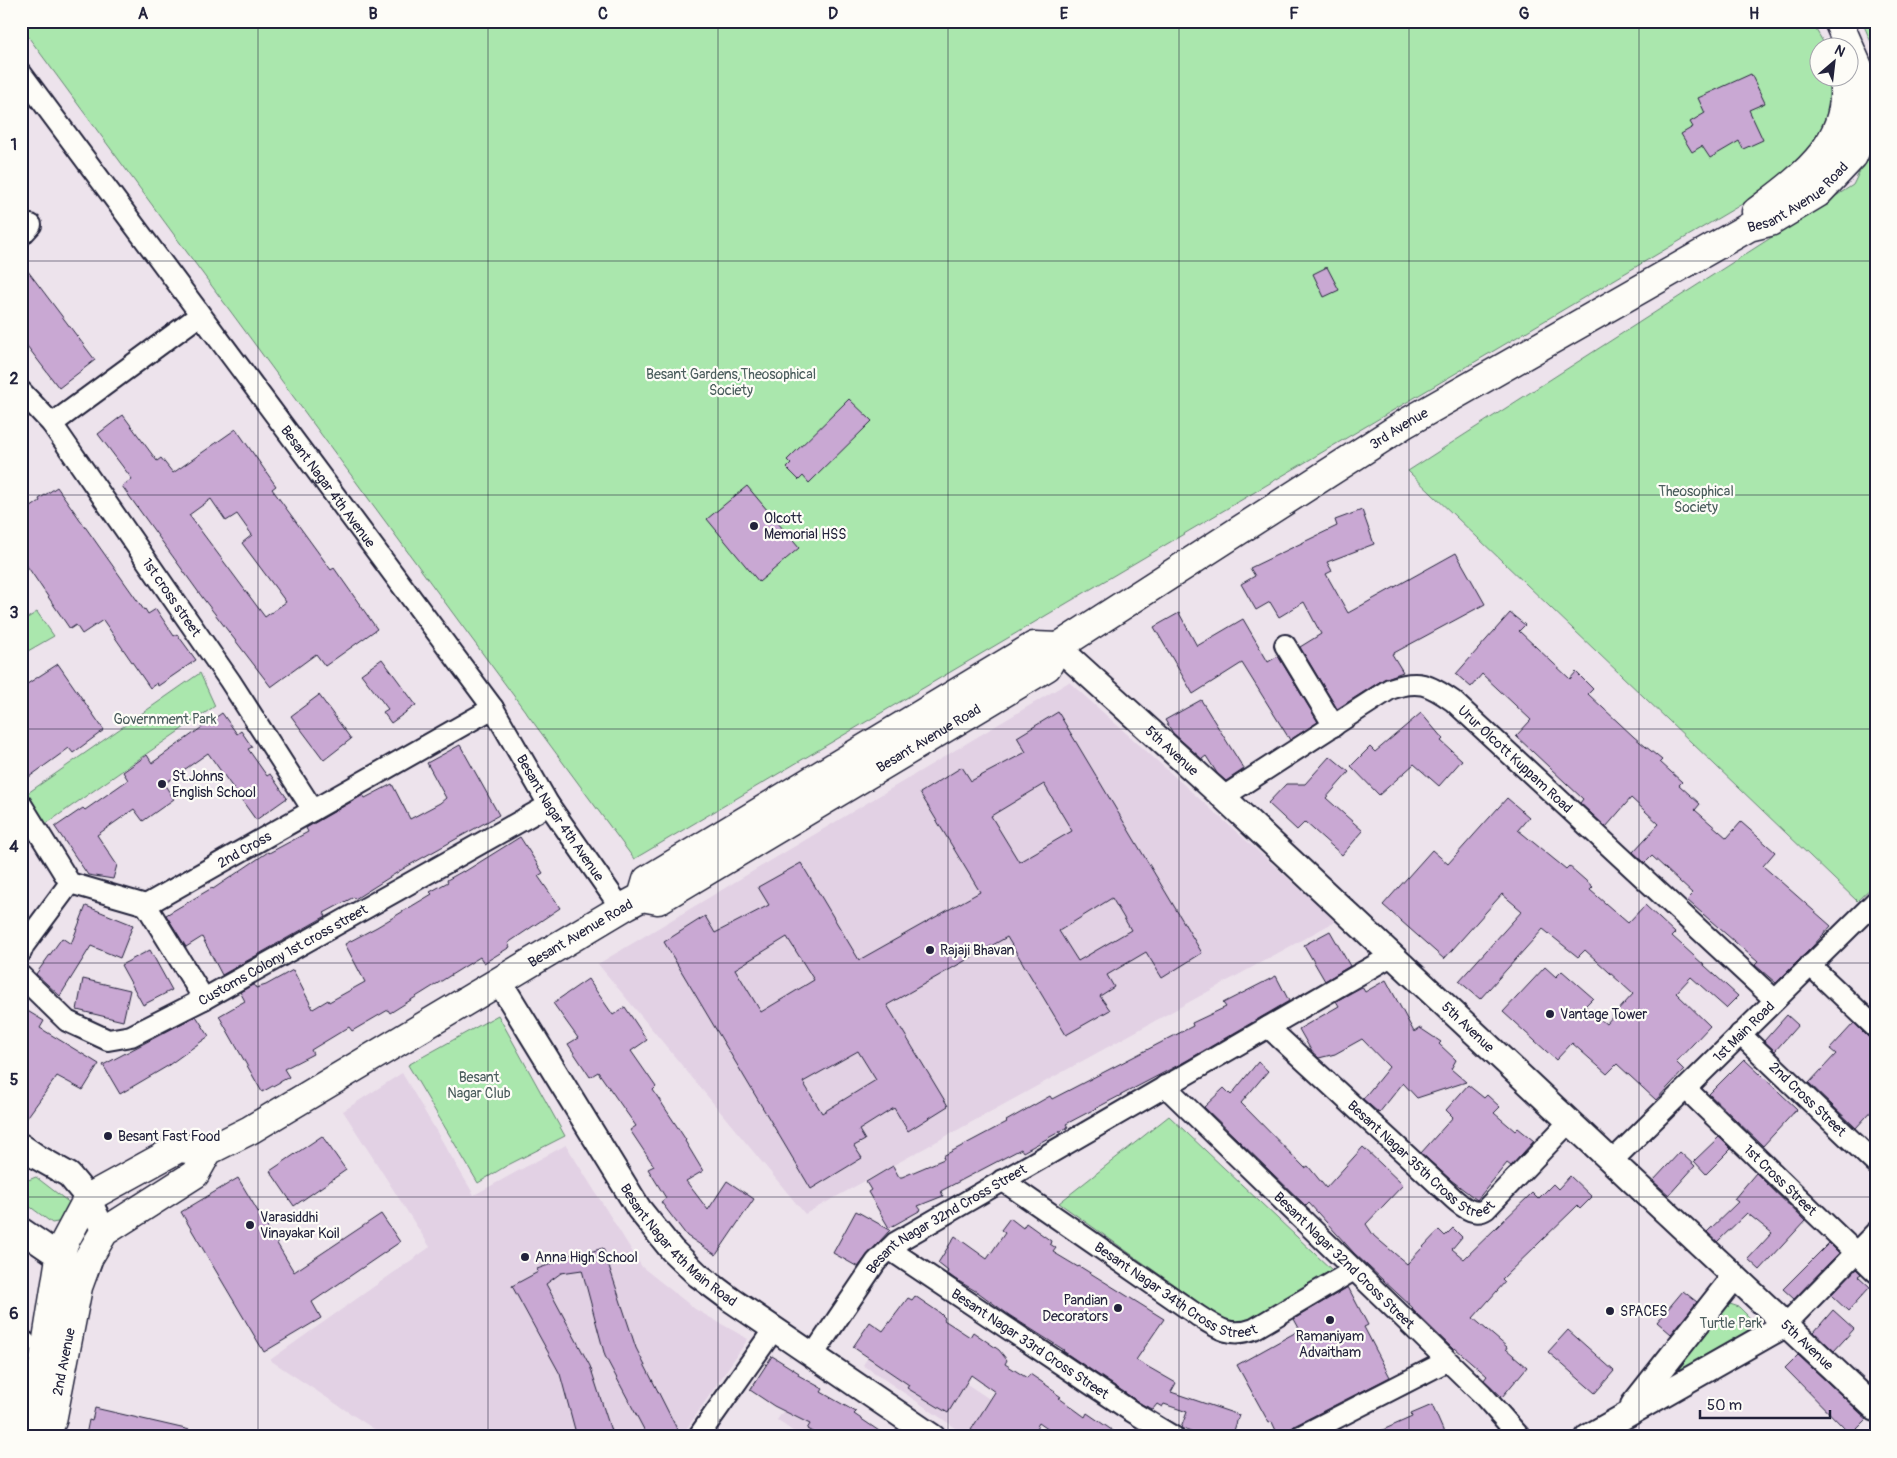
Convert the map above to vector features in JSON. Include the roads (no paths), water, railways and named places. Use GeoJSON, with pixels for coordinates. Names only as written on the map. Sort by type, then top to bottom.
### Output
{"type":"FeatureCollection","features":[{"type":"Feature","properties":{"kind":"main road"},"geometry":{"type":"LineString","coordinates":[[1819,21],[1828,38]]}},
{"type":"Feature","properties":{"kind":"main road","name":"Besant Avenue Road"},"geometry":{"type":"LineString","coordinates":[[1750,227],[1770,222],[1818,193],[1853,156],[1868,120],[1862,78],[1838,21]]}},
{"type":"Feature","properties":{"kind":"main road","name":"Besant Avenue Road"},"geometry":{"type":"LineString","coordinates":[[1750,227],[1754,214],[1805,173],[1822,155],[1834,136],[1843,114],[1845,88]]}},
{"type":"Feature","properties":{"kind":"main road","name":"3rd Avenue"},"geometry":{"type":"LineString","coordinates":[[1058,647],[1406,423],[1750,227]]}},
{"type":"Feature","properties":{"kind":"main road"},"geometry":{"type":"LineString","coordinates":[[632,902],[647,880],[1034,646],[1058,647]]}},
{"type":"Feature","properties":{"kind":"main road","name":"Besant Avenue Road"},"geometry":{"type":"LineString","coordinates":[[208,1151],[250,1130],[632,902]]}},
{"type":"Feature","properties":{"kind":"main road"},"geometry":{"type":"LineString","coordinates":[[41,1435],[35,1415],[60,1258],[64,1243],[88,1198],[179,1148],[208,1151],[195,1174],[104,1232]]}},
{"type":"Feature","properties":{"kind":"main road","name":"2nd Avenue"},"geometry":{"type":"LineString","coordinates":[[41,1435],[52,1421],[81,1279],[89,1256],[104,1232]]}},
{"type":"Feature","properties":{"kind":"street","name":"Besant Nagar 4th Avenue"},"geometry":{"type":"LineString","coordinates":[[21,73],[492,708],[549,805],[632,902]]}},
{"type":"Feature","properties":{"kind":"street"},"geometry":{"type":"LineString","coordinates":[[52,424],[200,315]]}},
{"type":"Feature","properties":{"kind":"street","name":"1st cross street"},"geometry":{"type":"LineString","coordinates":[[21,392],[52,424],[230,681],[313,810]]}},
{"type":"Feature","properties":{"kind":"street"},"geometry":{"type":"LineString","coordinates":[[1285,645],[1334,726]]}},
{"type":"Feature","properties":{"kind":"street","name":"5th Avenue"},"geometry":{"type":"LineString","coordinates":[[1058,647],[1223,797],[1876,1409]]}},
{"type":"Feature","properties":{"kind":"street","name":"Urur Olcott Kuppam Road"},"geometry":{"type":"LineString","coordinates":[[1223,797],[1390,689],[1404,684],[1417,683],[1429,686],[1453,701],[1775,1000]]}},
{"type":"Feature","properties":{"kind":"street","name":"2nd Cross"},"geometry":{"type":"LineString","coordinates":[[146,905],[492,708]]}},
{"type":"Feature","properties":{"kind":"street"},"geometry":{"type":"LineString","coordinates":[[21,804],[70,883],[146,905],[204,999]]}},
{"type":"Feature","properties":{"kind":"street","name":"Customs Colony 1st cross street"},"geometry":{"type":"LineString","coordinates":[[21,976],[67,1021],[108,1040],[131,1036],[204,999],[549,805]]}},
{"type":"Feature","properties":{"kind":"street"},"geometry":{"type":"LineString","coordinates":[[21,952],[24,945],[70,883]]}},
{"type":"Feature","properties":{"kind":"street","name":"1st Main Road"},"geometry":{"type":"LineString","coordinates":[[1612,1162],[1810,965],[1874,906]]}},
{"type":"Feature","properties":{"kind":"street","name":"Besant Nagar 32nd Cross Street"},"geometry":{"type":"LineString","coordinates":[[812,1355],[876,1262],[889,1248],[913,1231],[1391,956]]}},
{"type":"Feature","properties":{"kind":"street"},"geometry":{"type":"LineString","coordinates":[[1810,965],[1876,1028]]}},
{"type":"Feature","properties":{"kind":"street","name":"Besant Nagar 4th Main Road"},"geometry":{"type":"LineString","coordinates":[[499,980],[639,1209],[672,1250],[698,1275],[933,1437]]}},
{"type":"Feature","properties":{"kind":"street","name":"Besant Nagar 35th Cross Street"},"geometry":{"type":"LineString","coordinates":[[1268,1027],[1455,1200],[1471,1210],[1483,1211],[1486,1209],[1568,1122]]}},
{"type":"Feature","properties":{"kind":"street","name":"2nd Cross Street"},"geometry":{"type":"LineString","coordinates":[[1740,1034],[1876,1164]]}},
{"type":"Feature","properties":{"kind":"street","name":"Besant Nagar 32nd Cross Street"},"geometry":{"type":"LineString","coordinates":[[1165,1086],[1500,1412],[1520,1437]]}},
{"type":"Feature","properties":{"kind":"street","name":"1st Cross Street"},"geometry":{"type":"LineString","coordinates":[[1686,1089],[1876,1272]]}},
{"type":"Feature","properties":{"kind":"street"},"geometry":{"type":"LineString","coordinates":[[21,1146],[68,1175],[88,1198],[104,1232]]}},
{"type":"Feature","properties":{"kind":"street","name":"Besant Nagar 34th Cross Street"},"geometry":{"type":"LineString","coordinates":[[1002,1180],[1216,1328],[1232,1334],[1244,1333],[1254,1329],[1354,1270]]}},
{"type":"Feature","properties":{"kind":"street"},"geometry":{"type":"LineString","coordinates":[[21,1230],[60,1258],[81,1279]]}},
{"type":"Feature","properties":{"kind":"street"},"geometry":{"type":"LineString","coordinates":[[1588,1437],[1785,1325],[1876,1232]]}},
{"type":"Feature","properties":{"kind":"street","name":"Besant Nagar 33rd Cross Street"},"geometry":{"type":"LineString","coordinates":[[889,1248],[1131,1411],[1174,1437]]}},
{"type":"Feature","properties":{"kind":"street"},"geometry":{"type":"LineString","coordinates":[[1626,1414],[1734,1276]]}},
{"type":"Feature","properties":{"kind":"street"},"geometry":{"type":"LineString","coordinates":[[699,1436],[774,1329]]}},
{"type":"Feature","properties":{"kind":"street"},"geometry":{"type":"LineString","coordinates":[[1299,1437],[1447,1361]]}},
{"type":"Feature","properties":{"kind":"place","name":"Olcott Memorial HSS"},"geometry":{"type":"Point","coordinates":[754,526]}},
{"type":"Feature","properties":{"kind":"place","name":"St.Johns English School"},"geometry":{"type":"Point","coordinates":[162,784]}},
{"type":"Feature","properties":{"kind":"place","name":"Rajaji Bhavan"},"geometry":{"type":"Point","coordinates":[930,950]}},
{"type":"Feature","properties":{"kind":"place","name":"Vantage Tower"},"geometry":{"type":"Point","coordinates":[1550,1014]}},
{"type":"Feature","properties":{"kind":"place","name":"Besant Fast Food"},"geometry":{"type":"Point","coordinates":[108,1136]}},
{"type":"Feature","properties":{"kind":"place","name":"Varasiddhi Vinayakar Koil"},"geometry":{"type":"Point","coordinates":[250,1225]}},
{"type":"Feature","properties":{"kind":"place","name":"Anna High School"},"geometry":{"type":"Point","coordinates":[525,1257]}},
{"type":"Feature","properties":{"kind":"place","name":"Pandian Decorators"},"geometry":{"type":"Point","coordinates":[1118,1308]}},
{"type":"Feature","properties":{"kind":"place","name":"SPACES"},"geometry":{"type":"Point","coordinates":[1610,1311]}},
{"type":"Feature","properties":{"kind":"place","name":"Ramaniyam Advaitham"},"geometry":{"type":"Point","coordinates":[1330,1320]}},
{"type":"Feature","properties":{"kind":"park label","name":"Besant Gardens,Theosophical Society"},"geometry":{"type":"Point","coordinates":[731,382]}},
{"type":"Feature","properties":{"kind":"park label","name":"Theosophical Society"},"geometry":{"type":"Point","coordinates":[1696,500]}},
{"type":"Feature","properties":{"kind":"park label","name":"Government Park"},"geometry":{"type":"Point","coordinates":[165,719]}},
{"type":"Feature","properties":{"kind":"park label","name":"Besant Nagar Club"},"geometry":{"type":"Point","coordinates":[479,1086]}},
{"type":"Feature","properties":{"kind":"park label","name":"Turtle Park"},"geometry":{"type":"Point","coordinates":[1731,1323]}}]}
